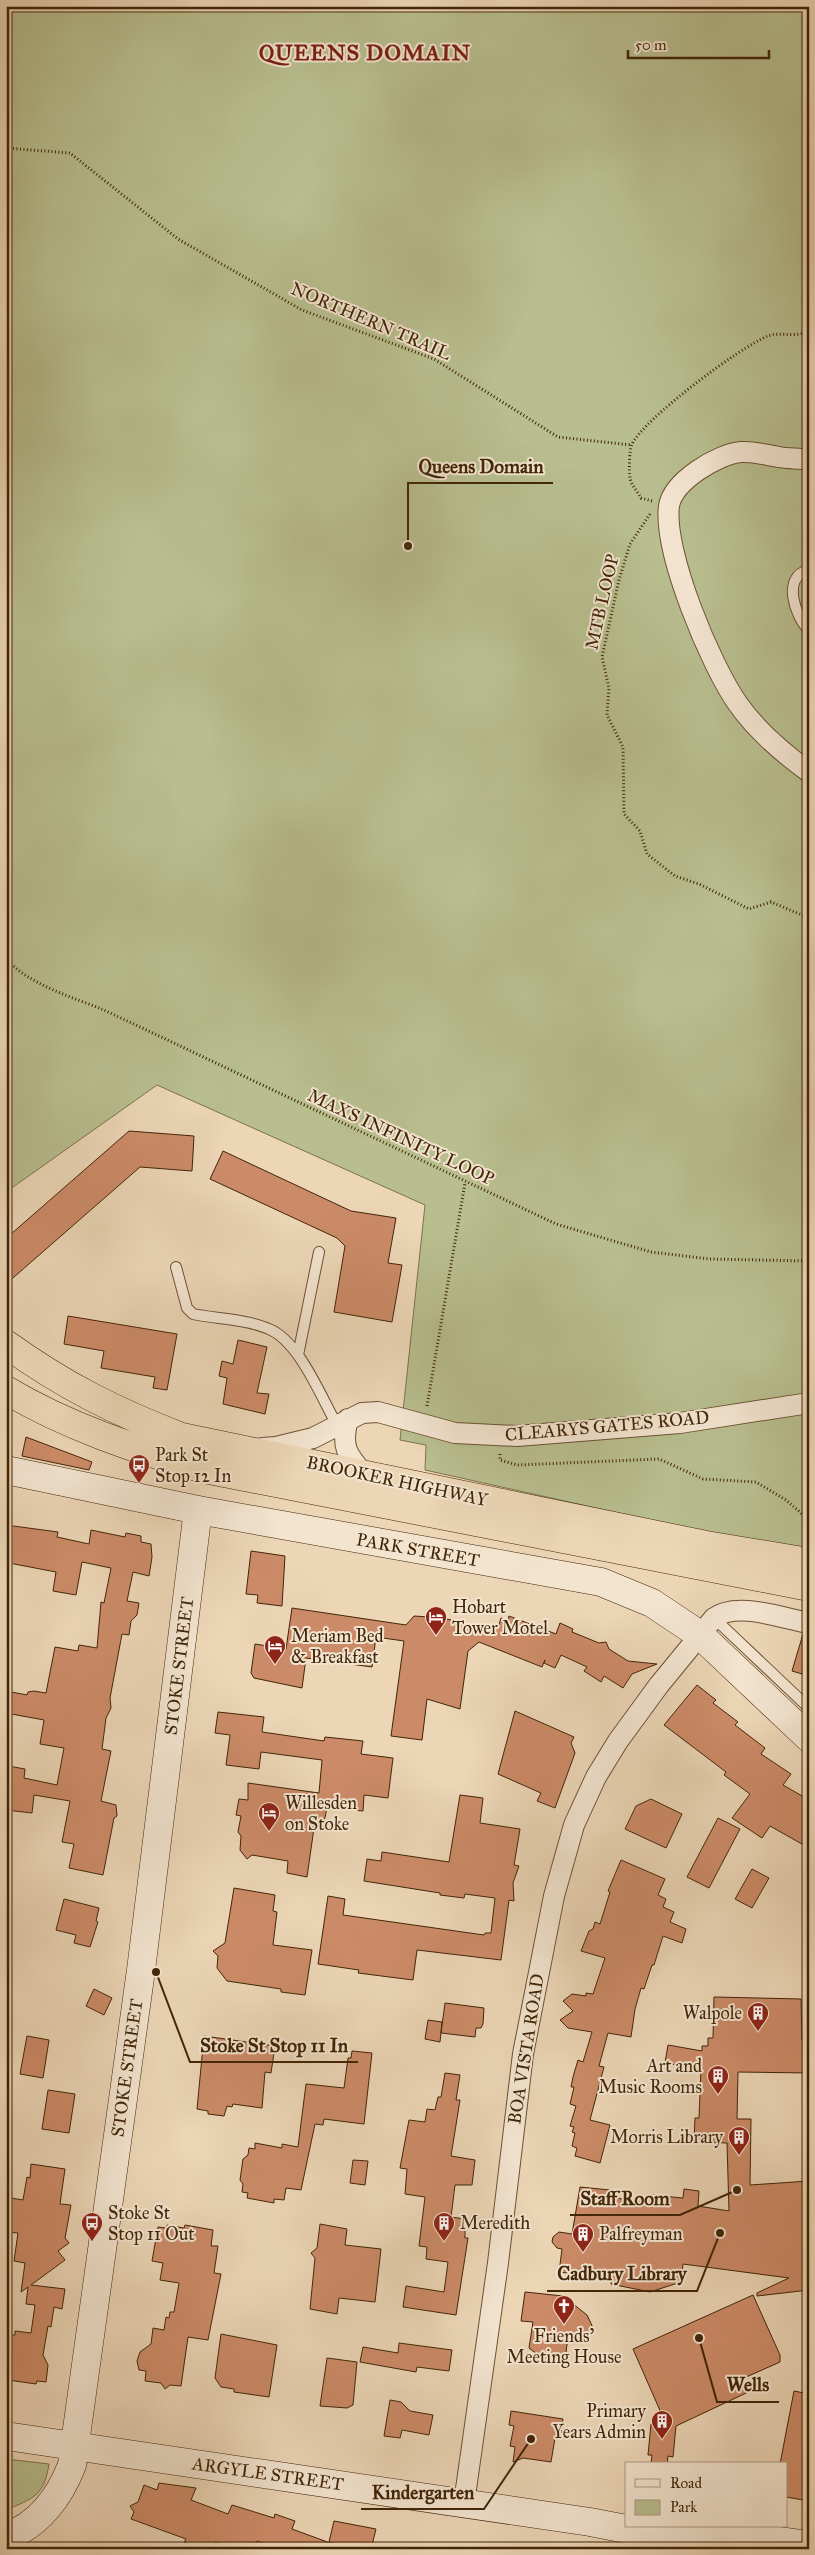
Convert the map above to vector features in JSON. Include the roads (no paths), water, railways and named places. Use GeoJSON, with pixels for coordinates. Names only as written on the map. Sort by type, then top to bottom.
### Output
{"type":"FeatureCollection","features":[{"type":"Feature","properties":{"kind":"highway","name":"BROOKER HIGHWAY"},"geometry":{"type":"LineString","coordinates":[[6,1344],[86,1396],[137,1419],[182,1436],[706,1545],[809,1562]]}},
{"type":"Feature","properties":{"kind":"highway","name":"BROOKER HIGHWAY"},"geometry":{"type":"LineString","coordinates":[[6,1390],[73,1423],[119,1441],[204,1469],[809,1587]]}},
{"type":"Feature","properties":{"kind":"street"},"geometry":{"type":"LineString","coordinates":[[809,460],[780,458],[758,452],[741,452],[724,456],[699,469],[663,503],[675,560],[720,678],[739,706],[764,734],[809,772]]}},
{"type":"Feature","properties":{"kind":"street","name":"CLEARYS GATES ROAD"},"geometry":{"type":"LineString","coordinates":[[247,1449],[294,1444],[313,1438],[342,1422],[362,1414],[378,1412],[455,1433],[500,1436],[556,1434],[680,1423],[809,1403]]}},
{"type":"Feature","properties":{"kind":"street"},"geometry":{"type":"LineString","coordinates":[[342,1422],[345,1446],[349,1457],[364,1474]]}},
{"type":"Feature","properties":{"kind":"street","name":"PARK STREET"},"geometry":{"type":"LineString","coordinates":[[6,1470],[198,1510],[601,1582],[630,1592],[698,1624],[809,1738]]}},
{"type":"Feature","properties":{"kind":"street","name":"STOKE STREET"},"geometry":{"type":"LineString","coordinates":[[6,2537],[15,2534],[47,2509],[59,2494],[74,2455],[141,1970],[198,1510]]}},
{"type":"Feature","properties":{"kind":"street"},"geometry":{"type":"LineString","coordinates":[[698,1624],[721,1613],[735,1610],[809,1623]]}},
{"type":"Feature","properties":{"kind":"street","name":"BOA VISTA ROAD"},"geometry":{"type":"LineString","coordinates":[[464,2503],[498,2263],[523,2054],[554,1896],[574,1825],[596,1777],[618,1741],[660,1685],[698,1624]]}},
{"type":"Feature","properties":{"kind":"street","name":"ARGYLE STREET"},"geometry":{"type":"LineString","coordinates":[[6,2436],[74,2455],[464,2503],[646,2541],[694,2549]]}},
{"type":"Feature","properties":{"kind":"street","name":"ARGYLE STREET"},"geometry":{"type":"LineString","coordinates":[[646,2541],[685,2528],[809,2545]]}},
{"type":"Feature","properties":{"kind":"lane"},"geometry":{"type":"LineString","coordinates":[[809,570],[804,571],[795,581],[793,594],[794,607],[809,630]]}},
{"type":"Feature","properties":{"kind":"lane"},"geometry":{"type":"LineString","coordinates":[[298,1355],[319,1252]]}},
{"type":"Feature","properties":{"kind":"lane"},"geometry":{"type":"LineString","coordinates":[[176,1266],[186,1308],[193,1314],[269,1329],[284,1338],[298,1355],[342,1422]]}},
{"type":"Feature","properties":{"kind":"lane"},"geometry":{"type":"LineString","coordinates":[[698,1624],[809,1708]]}},
{"type":"Feature","properties":{"kind":"place","name":"Queens Domain"},"geometry":{"type":"Point","coordinates":[408,546]}},
{"type":"Feature","properties":{"kind":"place","name":"Park St Stop 12 In"},"geometry":{"type":"Point","coordinates":[139,1484]}},
{"type":"Feature","properties":{"kind":"place","name":"Hobart Tower Motel"},"geometry":{"type":"Point","coordinates":[436,1636]}},
{"type":"Feature","properties":{"kind":"place","name":"Meriam Bed & Breakfast"},"geometry":{"type":"Point","coordinates":[275,1665]}},
{"type":"Feature","properties":{"kind":"place","name":"Willesden on Stoke"},"geometry":{"type":"Point","coordinates":[269,1832]}},
{"type":"Feature","properties":{"kind":"place","name":"Stoke St Stop 11 In"},"geometry":{"type":"Point","coordinates":[156,1972]}},
{"type":"Feature","properties":{"kind":"place","name":"Walpole"},"geometry":{"type":"Point","coordinates":[758,2032]}},
{"type":"Feature","properties":{"kind":"place","name":"Art and Music Rooms"},"geometry":{"type":"Point","coordinates":[718,2095]}},
{"type":"Feature","properties":{"kind":"place","name":"Morris Library"},"geometry":{"type":"Point","coordinates":[739,2156]}},
{"type":"Feature","properties":{"kind":"place","name":"Staff Room"},"geometry":{"type":"Point","coordinates":[737,2190]}},
{"type":"Feature","properties":{"kind":"place","name":"Cadbury Library"},"geometry":{"type":"Point","coordinates":[720,2233]}},
{"type":"Feature","properties":{"kind":"place","name":"Stoke St Stop 11 Out"},"geometry":{"type":"Point","coordinates":[92,2242]}},
{"type":"Feature","properties":{"kind":"place","name":"Meredith"},"geometry":{"type":"Point","coordinates":[444,2242]}},
{"type":"Feature","properties":{"kind":"place","name":"Palfreyman"},"geometry":{"type":"Point","coordinates":[583,2253]}},
{"type":"Feature","properties":{"kind":"place","name":"Friends' Meeting House"},"geometry":{"type":"Point","coordinates":[564,2325]}},
{"type":"Feature","properties":{"kind":"place","name":"Wells"},"geometry":{"type":"Point","coordinates":[699,2338]}},
{"type":"Feature","properties":{"kind":"place","name":"Kindergarten"},"geometry":{"type":"Point","coordinates":[531,2439]}},
{"type":"Feature","properties":{"kind":"place","name":"Primary Years Admin"},"geometry":{"type":"Point","coordinates":[662,2440]}},
{"type":"Feature","properties":{"kind":"district","name":"QUEENS DOMAIN"},"geometry":{"type":"Point","coordinates":[365,52]}}]}
